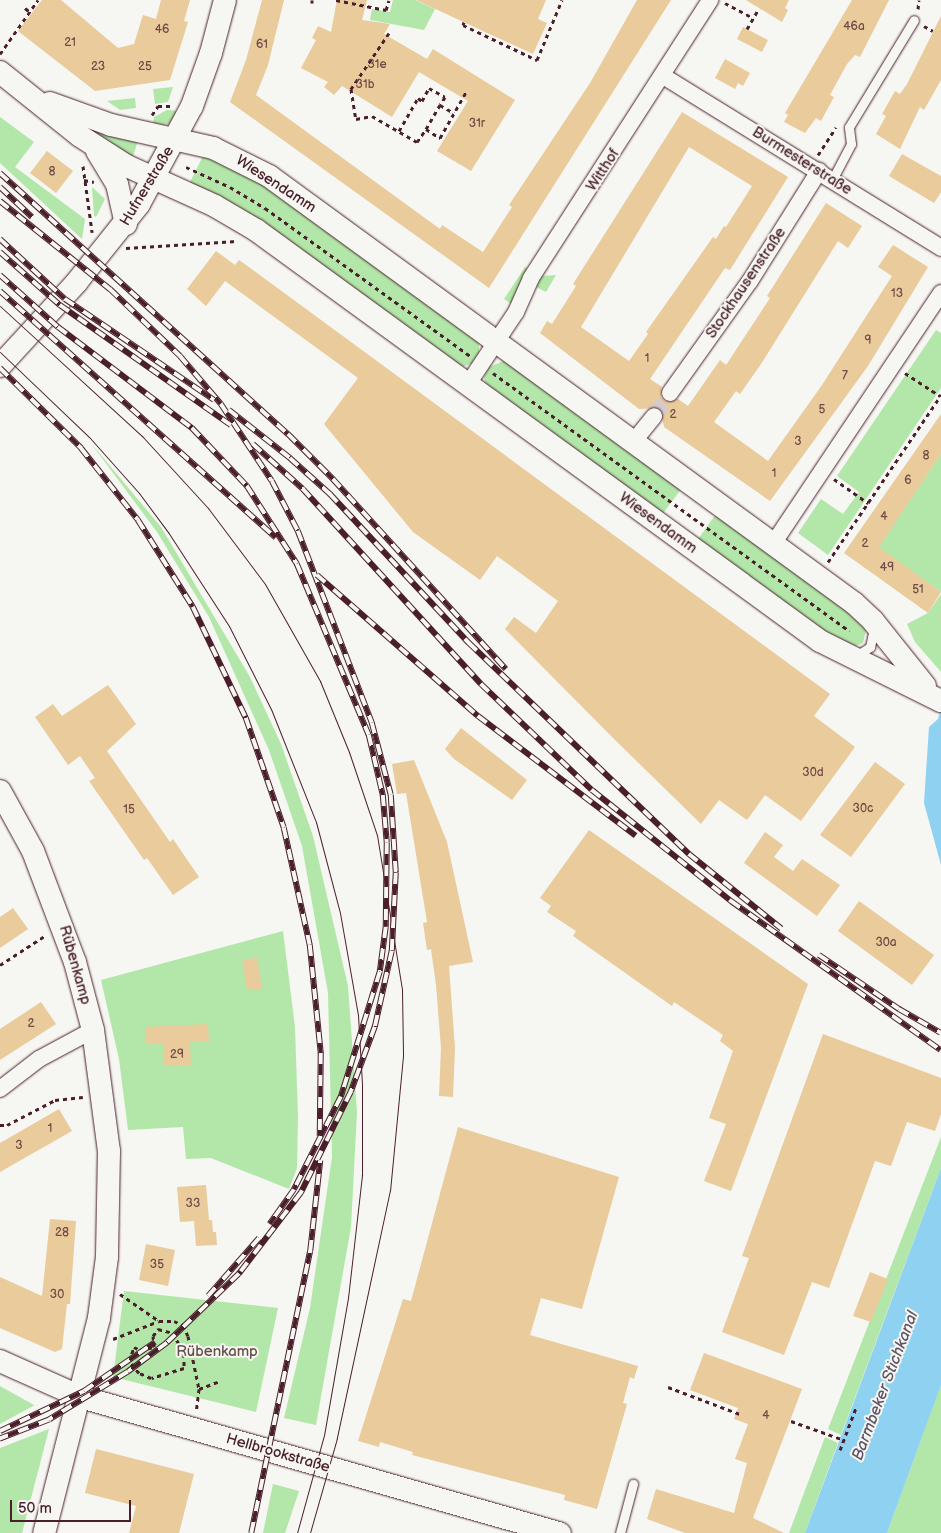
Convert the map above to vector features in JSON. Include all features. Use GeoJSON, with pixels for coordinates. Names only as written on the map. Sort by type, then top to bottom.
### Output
{"type":"FeatureCollection","features":[{"type":"Feature","properties":{"kind":"street","name":"Hufnerstraße"},"geometry":{"type":"LineString","coordinates":[[0,366],[126,224],[153,180],[192,106],[205,73],[225,0]]}},
{"type":"Feature","properties":{"kind":"street","name":"Witthof"},"geometry":{"type":"LineString","coordinates":[[497,341],[516,312],[531,278],[710,0]]}},
{"type":"Feature","properties":{"kind":"street","name":"Wiesendamm"},"geometry":{"type":"LineString","coordinates":[[0,72],[87,141],[153,180],[214,206],[265,236],[820,641],[938,698]]}},
{"type":"Feature","properties":{"kind":"street","name":"Burmesterstraße"},"geometry":{"type":"LineString","coordinates":[[662,76],[941,248]]}},
{"type":"Feature","properties":{"kind":"street","name":"Wiesendamm"},"geometry":{"type":"LineString","coordinates":[[25,90],[73,113],[176,137],[213,148],[263,172],[818,576],[873,621],[938,698]]}},
{"type":"Feature","properties":{"kind":"street"},"geometry":{"type":"LineString","coordinates":[[87,141],[117,184],[126,224]]}},
{"type":"Feature","properties":{"kind":"street","name":"Stockhausenstraße"},"geometry":{"type":"LineString","coordinates":[[670,393],[750,281],[820,172]]}},
{"type":"Feature","properties":{"kind":"street"},"geometry":{"type":"LineString","coordinates":[[781,550],[824,471],[941,293]]}},
{"type":"Feature","properties":{"kind":"street"},"geometry":{"type":"LineString","coordinates":[[468,384],[497,341]]}},
{"type":"Feature","properties":{"kind":"street"},"geometry":{"type":"LineString","coordinates":[[634,441],[654,416]]}},
{"type":"Feature","properties":{"kind":"street","name":"Rübenkamp"},"geometry":{"type":"LineString","coordinates":[[0,791],[32,851],[63,924],[93,1030],[104,1094],[110,1187],[104,1283],[94,1346],[44,1533]]}},
{"type":"Feature","properties":{"kind":"street"},"geometry":{"type":"LineString","coordinates":[[0,1089],[39,1059],[93,1030]]}},
{"type":"Feature","properties":{"kind":"street","name":"Hellbrookstraße"},"geometry":{"type":"LineString","coordinates":[[0,1361],[81,1397],[551,1532]]}},
{"type":"Feature","properties":{"kind":"lane"},"geometry":{"type":"LineString","coordinates":[[820,172],[851,144],[848,127],[914,20]]}},
{"type":"Feature","properties":{"kind":"lane"},"geometry":{"type":"LineString","coordinates":[[851,657],[863,654],[870,647],[874,639],[873,621]]}},
{"type":"Feature","properties":{"kind":"lane"},"geometry":{"type":"LineString","coordinates":[[620,1533],[633,1484]]}},
{"type":"Feature","properties":{"kind":"path"},"geometry":{"type":"LineString","coordinates":[[0,54],[38,0]]}},
{"type":"Feature","properties":{"kind":"path"},"geometry":{"type":"LineString","coordinates":[[336,0],[386,10],[389,0]]}},
{"type":"Feature","properties":{"kind":"path"},"geometry":{"type":"LineString","coordinates":[[464,22],[463,25],[537,60],[562,0]]}},
{"type":"Feature","properties":{"kind":"path"},"geometry":{"type":"LineString","coordinates":[[721,0],[753,18]]}},
{"type":"Feature","properties":{"kind":"path"},"geometry":{"type":"LineString","coordinates":[[25,8],[30,12]]}},
{"type":"Feature","properties":{"kind":"path"},"geometry":{"type":"LineString","coordinates":[[747,28],[759,8]]}},
{"type":"Feature","properties":{"kind":"path"},"geometry":{"type":"LineString","coordinates":[[389,33],[352,89],[356,119],[372,116],[417,142],[445,97],[429,88],[422,100],[418,98],[399,131]]}},
{"type":"Feature","properties":{"kind":"path"},"geometry":{"type":"LineString","coordinates":[[426,129],[440,138],[466,92]]}},
{"type":"Feature","properties":{"kind":"path"},"geometry":{"type":"LineString","coordinates":[[440,105],[454,113]]}},
{"type":"Feature","properties":{"kind":"path"},"geometry":{"type":"LineString","coordinates":[[150,119],[158,106],[192,106]]}},
{"type":"Feature","properties":{"kind":"path"},"geometry":{"type":"LineString","coordinates":[[820,172],[836,127],[848,127]]}},
{"type":"Feature","properties":{"kind":"path"},"geometry":{"type":"LineString","coordinates":[[87,141],[92,233],[104,251],[206,244],[265,236]]}},
{"type":"Feature","properties":{"kind":"path"},"geometry":{"type":"LineString","coordinates":[[186,167],[230,187],[265,208],[849,631]]}},
{"type":"Feature","properties":{"kind":"path"},"geometry":{"type":"LineString","coordinates":[[447,369],[478,327]]}},
{"type":"Feature","properties":{"kind":"path"},"geometry":{"type":"LineString","coordinates":[[818,576],[941,395],[894,366]]}},
{"type":"Feature","properties":{"kind":"path"},"geometry":{"type":"LineString","coordinates":[[824,471],[868,503]]}},
{"type":"Feature","properties":{"kind":"path"},"geometry":{"type":"LineString","coordinates":[[676,535],[705,494]]}},
{"type":"Feature","properties":{"kind":"path"},"geometry":{"type":"LineString","coordinates":[[758,596],[772,575],[781,550]]}},
{"type":"Feature","properties":{"kind":"path"},"geometry":{"type":"LineString","coordinates":[[0,964],[63,924]]}},
{"type":"Feature","properties":{"kind":"path"},"geometry":{"type":"LineString","coordinates":[[0,1125],[7,1125],[55,1100],[104,1094]]}},
{"type":"Feature","properties":{"kind":"path"},"geometry":{"type":"LineString","coordinates":[[104,1283],[159,1321]]}},
{"type":"Feature","properties":{"kind":"path"},"geometry":{"type":"LineString","coordinates":[[94,1346],[159,1321],[174,1321],[183,1325],[192,1353],[199,1389],[199,1399]]}},
{"type":"Feature","properties":{"kind":"path"},"geometry":{"type":"LineString","coordinates":[[158,1329],[173,1333],[184,1354],[184,1368],[151,1378],[139,1373],[130,1361],[134,1347],[140,1350],[154,1347],[153,1336],[158,1329]]}},
{"type":"Feature","properties":{"kind":"path"},"geometry":{"type":"LineString","coordinates":[[184,1354],[192,1353]]}},
{"type":"Feature","properties":{"kind":"path"},"geometry":{"type":"LineString","coordinates":[[199,1389],[220,1381]]}},
{"type":"Feature","properties":{"kind":"path"},"geometry":{"type":"LineString","coordinates":[[668,1387],[740,1414]]}},
{"type":"Feature","properties":{"kind":"path"},"geometry":{"type":"LineString","coordinates":[[840,1450],[857,1405]]}},
{"type":"Feature","properties":{"kind":"path"},"geometry":{"type":"LineString","coordinates":[[791,1421],[844,1440]]}},
{"type":"Feature","properties":{"kind":"green space"},"geometry":{"type":"Polygon","coordinates":[[[393,0],[415,0],[435,9],[424,30],[370,20],[372,9],[390,12],[393,0]]]}},
{"type":"Feature","properties":{"kind":"green space"},"geometry":{"type":"Polygon","coordinates":[[[173,87],[168,102],[155,104],[153,89],[173,87]]]}},
{"type":"Feature","properties":{"kind":"green space"},"geometry":{"type":"Polygon","coordinates":[[[135,98],[136,108],[120,110],[107,101],[135,98]]]}},
{"type":"Feature","properties":{"kind":"green space"},"geometry":{"type":"Polygon","coordinates":[[[167,110],[179,111],[170,124],[153,126],[154,117],[167,110]]]}},
{"type":"Feature","properties":{"kind":"green space"},"geometry":{"type":"Polygon","coordinates":[[[0,117],[34,142],[15,167],[85,219],[82,239],[0,163],[0,117]]]}},
{"type":"Feature","properties":{"kind":"green space"},"geometry":{"type":"Polygon","coordinates":[[[69,118],[139,137],[131,163],[69,118]]]}},
{"type":"Feature","properties":{"kind":"green space"},"geometry":{"type":"Polygon","coordinates":[[[203,156],[254,177],[479,340],[479,354],[473,363],[462,367],[188,186],[203,156]]]}},
{"type":"Feature","properties":{"kind":"green space"},"geometry":{"type":"Polygon","coordinates":[[[92,187],[105,199],[96,217],[94,216],[92,187]]]}},
{"type":"Feature","properties":{"kind":"green space"},"geometry":{"type":"Polygon","coordinates":[[[525,267],[527,268],[513,305],[504,299],[525,267]]]}},
{"type":"Feature","properties":{"kind":"green space"},"geometry":{"type":"Polygon","coordinates":[[[556,275],[546,292],[534,286],[540,276],[556,275]]]}},
{"type":"Feature","properties":{"kind":"green space"},"geometry":{"type":"Polygon","coordinates":[[[936,330],[941,333],[941,388],[828,555],[798,533],[821,499],[843,514],[859,492],[837,476],[936,330]]]}},
{"type":"Feature","properties":{"kind":"green space"},"geometry":{"type":"Polygon","coordinates":[[[506,360],[682,488],[661,516],[486,387],[484,377],[489,367],[506,360]]]}},
{"type":"Feature","properties":{"kind":"green space"},"geometry":{"type":"Polygon","coordinates":[[[90,442],[161,527],[250,677],[281,744],[313,836],[348,986],[357,1112],[351,1227],[316,1425],[284,1418],[310,1308],[332,1157],[328,993],[302,846],[269,750],[209,617],[157,532],[90,442]]]}},
{"type":"Feature","properties":{"kind":"green space"},"geometry":{"type":"Polygon","coordinates":[[[941,454],[941,592],[878,547],[941,454]]]}},
{"type":"Feature","properties":{"kind":"green space"},"geometry":{"type":"Polygon","coordinates":[[[716,514],[847,608],[866,630],[863,643],[853,647],[843,645],[696,542],[716,514]]]}},
{"type":"Feature","properties":{"kind":"green space"},"geometry":{"type":"Polygon","coordinates":[[[941,594],[941,672],[915,642],[907,624],[928,613],[941,594]]]}},
{"type":"Feature","properties":{"kind":"green space"},"geometry":{"type":"Polygon","coordinates":[[[283,931],[295,1027],[298,1117],[297,1168],[289,1189],[211,1158],[186,1159],[183,1127],[128,1130],[119,1059],[101,980],[283,931]]]}},
{"type":"Feature","properties":{"kind":"green space"},"geometry":{"type":"Polygon","coordinates":[[[941,1137],[941,1168],[841,1435],[828,1429],[941,1137]]]}},
{"type":"Feature","properties":{"kind":"green space","name":"Rübenkamp"},"geometry":{"type":"Polygon","coordinates":[[[124,1291],[278,1308],[256,1412],[113,1377],[124,1291]]]}},
{"type":"Feature","properties":{"kind":"green space"},"geometry":{"type":"Polygon","coordinates":[[[941,1384],[941,1533],[887,1533],[941,1384]]]}},
{"type":"Feature","properties":{"kind":"green space"},"geometry":{"type":"Polygon","coordinates":[[[0,1386],[34,1405],[35,1405],[0,1424],[0,1386]]]}},
{"type":"Feature","properties":{"kind":"green space"},"geometry":{"type":"Polygon","coordinates":[[[49,1429],[22,1533],[0,1533],[0,1448],[49,1429]]]}},
{"type":"Feature","properties":{"kind":"green space"},"geometry":{"type":"Polygon","coordinates":[[[825,1437],[838,1443],[805,1533],[789,1533],[825,1437]]]}},
{"type":"Feature","properties":{"kind":"green space"},"geometry":{"type":"Polygon","coordinates":[[[273,1484],[299,1491],[285,1533],[263,1533],[273,1484]]]}},
{"type":"Feature","properties":{"kind":"water"},"geometry":{"type":"Polygon","coordinates":[[[941,708],[941,865],[924,803],[929,727],[938,719],[941,708]]]}},
{"type":"Feature","properties":{"kind":"water","name":"Barmbeker Stichkanal"},"geometry":{"type":"Polygon","coordinates":[[[941,1168],[941,1385],[887,1533],[805,1533],[941,1168]]]}},
{"type":"Feature","properties":{"kind":"building"},"geometry":{"type":"Polygon","coordinates":[[[42,0],[61,0],[118,48],[134,44],[143,15],[156,19],[161,0],[190,0],[184,21],[188,22],[170,80],[95,91],[18,31],[42,0]]]}},
{"type":"Feature","properties":{"kind":"building"},"geometry":{"type":"Polygon","coordinates":[[[262,0],[284,0],[268,65],[256,95],[440,229],[442,225],[483,252],[512,207],[509,205],[590,83],[637,0],[671,0],[489,288],[230,102],[246,60],[262,0]]]}},
{"type":"Feature","properties":{"kind":"building"},"geometry":{"type":"Polygon","coordinates":[[[337,0],[367,0],[362,20],[390,24],[384,34],[427,59],[433,49],[515,100],[471,171],[437,151],[468,101],[419,72],[392,117],[342,86],[334,95],[324,87],[328,82],[301,68],[316,40],[312,38],[318,26],[331,32],[337,0]]]}},
{"type":"Feature","properties":{"kind":"building"},"geometry":{"type":"Polygon","coordinates":[[[416,0],[546,0],[538,19],[547,23],[533,54],[416,0]]]}},
{"type":"Feature","properties":{"kind":"building"},"geometry":{"type":"Polygon","coordinates":[[[746,0],[789,0],[785,8],[788,10],[782,22],[746,0]]]}},
{"type":"Feature","properties":{"kind":"building"},"geometry":{"type":"Polygon","coordinates":[[[852,0],[889,0],[860,57],[855,55],[847,64],[830,95],[834,97],[821,121],[816,118],[805,133],[784,122],[788,115],[785,113],[852,0]]]}},
{"type":"Feature","properties":{"kind":"building"},"geometry":{"type":"Polygon","coordinates":[[[941,16],[941,80],[924,110],[920,107],[900,149],[876,134],[886,116],[882,114],[895,91],[900,94],[907,84],[941,16]]]}},
{"type":"Feature","properties":{"kind":"building"},"geometry":{"type":"Polygon","coordinates":[[[743,27],[768,40],[762,52],[737,39],[743,27]]]}},
{"type":"Feature","properties":{"kind":"building"},"geometry":{"type":"Polygon","coordinates":[[[725,59],[750,73],[743,86],[738,83],[735,89],[715,78],[725,59]]]}},
{"type":"Feature","properties":{"kind":"building"},"geometry":{"type":"Polygon","coordinates":[[[682,112],[788,177],[730,270],[725,268],[650,379],[662,387],[661,397],[665,401],[678,399],[688,406],[720,360],[726,365],[770,298],[767,296],[826,203],[862,226],[848,248],[838,241],[761,364],[740,394],[736,391],[714,422],[768,461],[822,385],[892,276],[878,267],[893,245],[928,267],[868,366],[770,501],[664,427],[660,408],[639,409],[540,333],[547,321],[552,324],[576,286],[573,284],[682,112]],[[689,147],[581,327],[629,361],[648,334],[646,332],[713,237],[716,239],[724,226],[726,227],[752,186],[689,147]]]}},
{"type":"Feature","properties":{"kind":"building"},"geometry":{"type":"Polygon","coordinates":[[[47,151],[73,171],[56,193],[30,173],[47,151]]]}},
{"type":"Feature","properties":{"kind":"building"},"geometry":{"type":"Polygon","coordinates":[[[902,154],[941,176],[941,192],[934,203],[889,176],[902,154]]]}},
{"type":"Feature","properties":{"kind":"building"},"geometry":{"type":"Polygon","coordinates":[[[216,251],[235,265],[239,260],[253,270],[830,694],[814,716],[855,747],[801,821],[765,795],[747,820],[719,800],[701,824],[505,629],[514,617],[536,633],[558,601],[497,556],[480,580],[413,532],[324,424],[358,378],[225,281],[206,306],[187,289],[216,251]]]}},
{"type":"Feature","properties":{"kind":"building"},"geometry":{"type":"Polygon","coordinates":[[[941,414],[941,454],[879,547],[941,592],[928,613],[844,553],[941,414]]]}},
{"type":"Feature","properties":{"kind":"building"},"geometry":{"type":"Polygon","coordinates":[[[108,685],[136,724],[107,751],[170,842],[173,839],[199,877],[173,895],[147,858],[144,860],[89,781],[95,778],[80,756],[68,765],[35,717],[53,704],[62,716],[108,685]]]}},
{"type":"Feature","properties":{"kind":"building"},"geometry":{"type":"Polygon","coordinates":[[[461,728],[527,780],[512,800],[454,759],[445,749],[461,728]]]}},
{"type":"Feature","properties":{"kind":"building"},"geometry":{"type":"Polygon","coordinates":[[[414,760],[447,842],[473,962],[449,966],[455,1048],[453,1097],[439,1096],[441,1048],[431,949],[427,950],[423,923],[427,922],[406,793],[397,794],[392,764],[414,760]]]}},
{"type":"Feature","properties":{"kind":"building"},"geometry":{"type":"Polygon","coordinates":[[[875,762],[905,784],[851,857],[820,835],[875,762]]]}},
{"type":"Feature","properties":{"kind":"building"},"geometry":{"type":"Polygon","coordinates":[[[589,830],[808,984],[731,1191],[704,1181],[726,1124],[709,1118],[733,1051],[720,1041],[723,1035],[674,1002],[672,1006],[573,936],[576,931],[547,912],[551,906],[540,898],[589,830]]]}},
{"type":"Feature","properties":{"kind":"building"},"geometry":{"type":"Polygon","coordinates":[[[765,832],[783,845],[774,857],[793,871],[802,859],[840,885],[817,916],[744,863],[765,832]]]}},
{"type":"Feature","properties":{"kind":"building"},"geometry":{"type":"Polygon","coordinates":[[[859,901],[934,955],[912,985],[838,931],[859,901]]]}},
{"type":"Feature","properties":{"kind":"building"},"geometry":{"type":"Polygon","coordinates":[[[13,908],[28,929],[0,948],[0,917],[13,908]]]}},
{"type":"Feature","properties":{"kind":"building"},"geometry":{"type":"Polygon","coordinates":[[[257,957],[262,989],[247,990],[242,961],[257,957]]]}},
{"type":"Feature","properties":{"kind":"building"},"geometry":{"type":"Polygon","coordinates":[[[41,1002],[56,1024],[0,1060],[0,1029],[41,1002]]]}},
{"type":"Feature","properties":{"kind":"building"},"geometry":{"type":"Polygon","coordinates":[[[208,1024],[209,1041],[190,1042],[191,1065],[164,1066],[163,1043],[146,1044],[145,1027],[208,1024]]]}},
{"type":"Feature","properties":{"kind":"building"},"geometry":{"type":"Polygon","coordinates":[[[823,1034],[941,1078],[941,1114],[935,1131],[907,1122],[891,1166],[875,1161],[829,1288],[812,1282],[784,1355],[722,1332],[749,1258],[742,1256],[823,1034]]]}},
{"type":"Feature","properties":{"kind":"building"},"geometry":{"type":"Polygon","coordinates":[[[59,1109],[72,1131],[0,1172],[0,1143],[59,1109]]]}},
{"type":"Feature","properties":{"kind":"building"},"geometry":{"type":"Polygon","coordinates":[[[458,1127],[619,1177],[582,1309],[541,1298],[530,1335],[638,1366],[634,1379],[630,1377],[623,1403],[627,1404],[597,1509],[564,1500],[565,1495],[412,1455],[413,1452],[380,1442],[379,1447],[358,1441],[403,1299],[411,1301],[458,1127]]]}},
{"type":"Feature","properties":{"kind":"building"},"geometry":{"type":"Polygon","coordinates":[[[206,1185],[209,1220],[212,1220],[213,1232],[216,1232],[217,1245],[196,1246],[194,1221],[180,1222],[177,1187],[206,1185]]]}},
{"type":"Feature","properties":{"kind":"building"},"geometry":{"type":"Polygon","coordinates":[[[50,1219],[76,1221],[70,1304],[67,1304],[62,1349],[55,1352],[0,1328],[0,1277],[42,1296],[50,1219]]]}},
{"type":"Feature","properties":{"kind":"building"},"geometry":{"type":"Polygon","coordinates":[[[146,1244],[175,1250],[168,1286],[139,1280],[146,1244]]]}},
{"type":"Feature","properties":{"kind":"building"},"geometry":{"type":"Polygon","coordinates":[[[870,1272],[888,1279],[871,1322],[853,1316],[870,1272]]]}},
{"type":"Feature","properties":{"kind":"building"},"geometry":{"type":"Polygon","coordinates":[[[704,1353],[802,1389],[753,1518],[784,1533],[685,1533],[647,1519],[656,1489],[734,1513],[747,1463],[735,1459],[748,1424],[734,1419],[738,1408],[690,1390],[704,1353]]]}},
{"type":"Feature","properties":{"kind":"building"},"geometry":{"type":"Polygon","coordinates":[[[96,1449],[194,1474],[179,1533],[129,1533],[136,1506],[85,1493],[96,1449]]]}},
{"type":"Feature","properties":{"kind":"tunnel"},"geometry":{"type":"LineString","coordinates":[[654,416],[670,393]]}},
{"type":"Feature","properties":{"kind":"tram line"},"geometry":{"type":"LineString","coordinates":[[0,306],[142,436],[208,508],[265,584],[320,681],[349,752],[377,835],[402,990],[403,1056],[390,1190],[337,1438],[310,1533]]}},
{"type":"Feature","properties":{"kind":"tram line"},"geometry":{"type":"LineString","coordinates":[[0,352],[90,438],[139,493],[168,532],[229,626],[271,709],[316,822],[340,913],[358,1015],[362,1084],[362,1175],[348,1298],[324,1435],[297,1533]]}},
{"type":"Feature","properties":{"kind":"railway"},"geometry":{"type":"LineString","coordinates":[[0,173],[288,434],[333,479],[506,669]]}},
{"type":"Feature","properties":{"kind":"railway"},"geometry":{"type":"LineString","coordinates":[[0,187],[32,217]]}},
{"type":"Feature","properties":{"kind":"railway"},"geometry":{"type":"LineString","coordinates":[[0,201],[110,289],[180,356],[221,404],[272,481],[298,531],[372,723],[391,795],[396,873],[392,951],[375,1027],[351,1092],[301,1193],[239,1274],[167,1343],[128,1372],[49,1420],[0,1439]]}},
{"type":"Feature","properties":{"kind":"railway"},"geometry":{"type":"LineString","coordinates":[[0,239],[65,299],[214,400]]}},
{"type":"Feature","properties":{"kind":"railway"},"geometry":{"type":"LineString","coordinates":[[0,252],[60,305],[231,425]]}},
{"type":"Feature","properties":{"kind":"railway"},"geometry":{"type":"LineString","coordinates":[[0,275],[58,327],[192,428],[247,486],[297,564],[369,735],[383,795],[387,843],[386,927],[380,972],[341,1097],[294,1190],[270,1224]]}},
{"type":"Feature","properties":{"kind":"railway"},"geometry":{"type":"LineString","coordinates":[[0,291],[276,538]]}},
{"type":"Feature","properties":{"kind":"railway"},"geometry":{"type":"LineString","coordinates":[[0,368],[81,448],[138,520],[193,607],[246,718],[284,828],[310,945],[321,1053],[320,1136]]}},
{"type":"Feature","properties":{"kind":"railway"},"geometry":{"type":"LineString","coordinates":[[229,410],[290,458],[330,494],[469,643],[689,854],[782,929]]}},
{"type":"Feature","properties":{"kind":"railway"},"geometry":{"type":"LineString","coordinates":[[253,444],[303,489],[481,684],[592,790],[731,901],[941,1050]]}},
{"type":"Feature","properties":{"kind":"railway"},"geometry":{"type":"LineString","coordinates":[[317,575],[478,716],[636,836]]}},
{"type":"Feature","properties":{"kind":"railway"},"geometry":{"type":"LineString","coordinates":[[819,955],[899,1009],[941,1033]]}},
{"type":"Feature","properties":{"kind":"railway"},"geometry":{"type":"LineString","coordinates":[[251,1533],[310,1251],[320,1161]]}},
{"type":"Feature","properties":{"kind":"railway"},"geometry":{"type":"LineString","coordinates":[[208,1296],[259,1238]]}},
{"type":"Feature","properties":{"kind":"railway"},"geometry":{"type":"LineString","coordinates":[[0,1431],[84,1391],[155,1342]]}}]}
